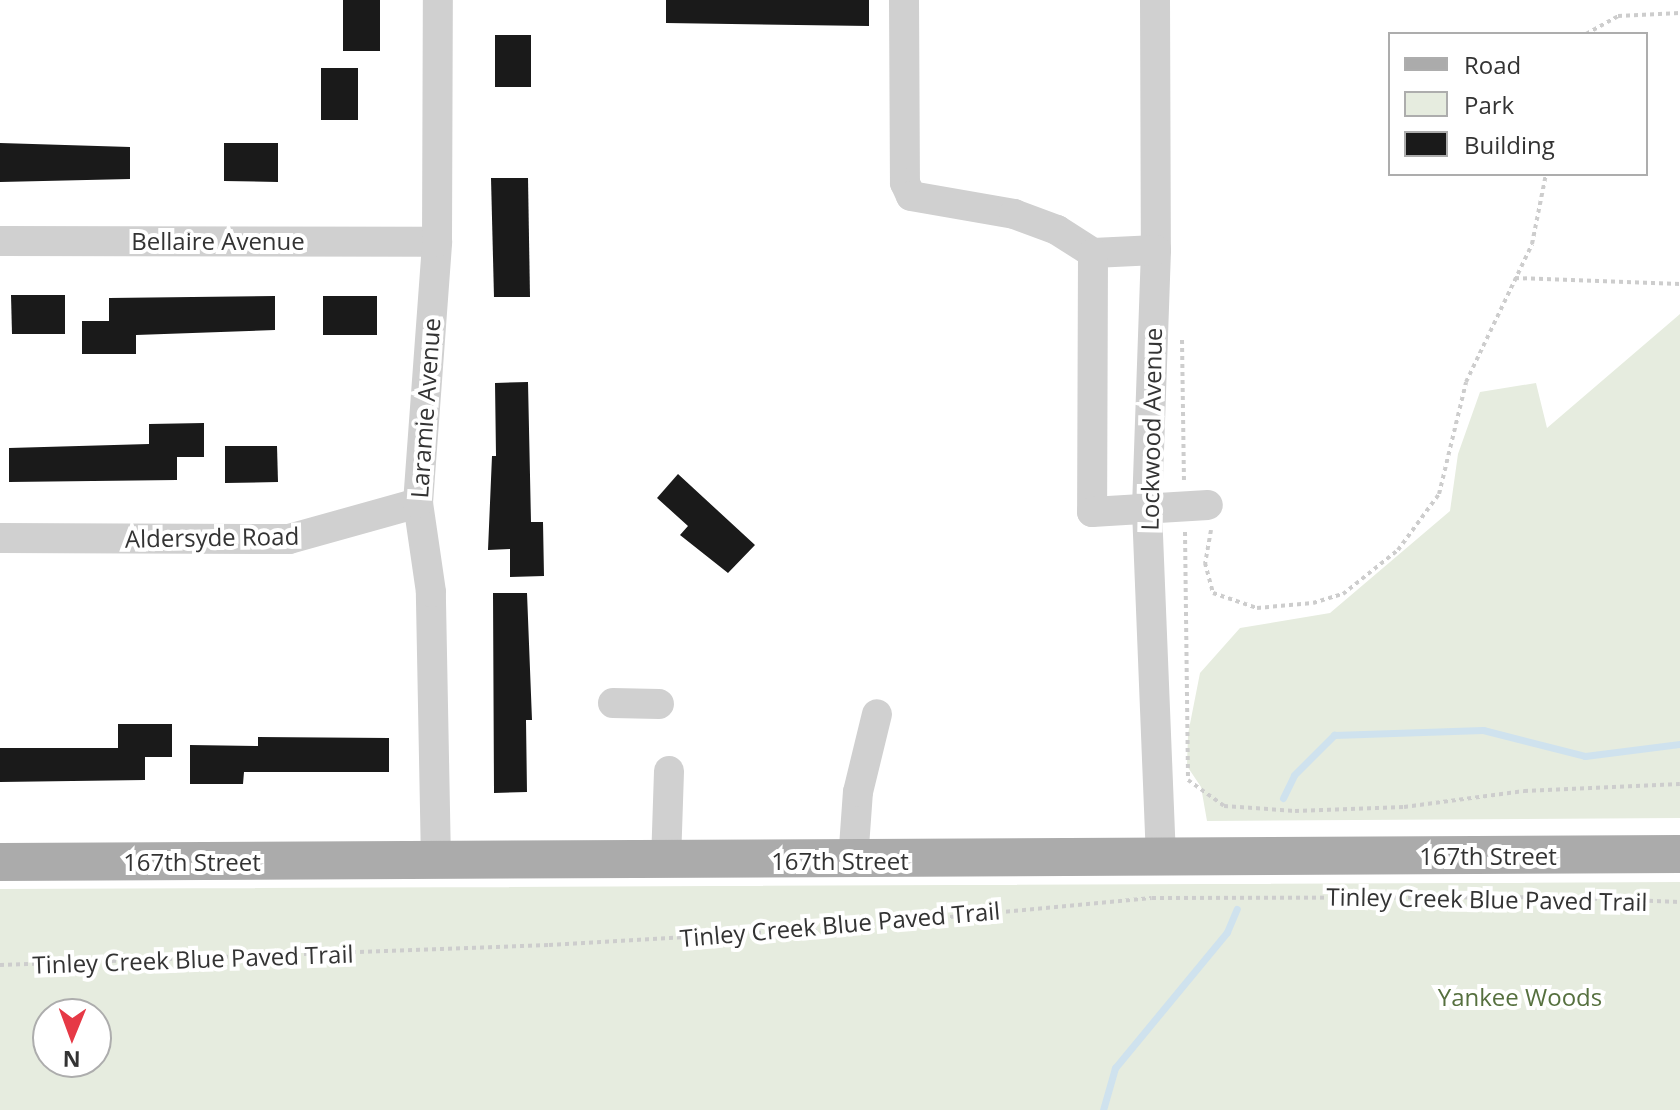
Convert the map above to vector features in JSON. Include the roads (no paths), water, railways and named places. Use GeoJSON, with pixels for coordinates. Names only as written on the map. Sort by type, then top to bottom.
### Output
{"type":"FeatureCollection","features":[{"type":"Feature","properties":{"kind":"main road","name":"167th Street"},"geometry":{"type":"LineString","coordinates":[[0,862],[666,862],[1680,854]]}},
{"type":"Feature","properties":{"kind":"street","name":"Laramie Avenue"},"geometry":{"type":"LineString","coordinates":[[436,862],[431,592],[418,503],[437,242],[438,0]]}},
{"type":"Feature","properties":{"kind":"street"},"geometry":{"type":"LineString","coordinates":[[904,0],[905,183],[911,196],[1014,214],[1057,230],[1093,253],[1156,250]]}},
{"type":"Feature","properties":{"kind":"street","name":"Lockwood Avenue"},"geometry":{"type":"LineString","coordinates":[[1155,0],[1156,250],[1147,510],[1161,859]]}},
{"type":"Feature","properties":{"kind":"street","name":"Bellaire Avenue"},"geometry":{"type":"LineString","coordinates":[[0,241],[437,242]]}},
{"type":"Feature","properties":{"kind":"street"},"geometry":{"type":"LineString","coordinates":[[1093,253],[1092,512],[1196,504]]}},
{"type":"Feature","properties":{"kind":"street","name":"Aldersyde Road"},"geometry":{"type":"LineString","coordinates":[[0,538],[289,539],[418,503]]}},
{"type":"Feature","properties":{"kind":"street"},"geometry":{"type":"LineString","coordinates":[[613,703],[659,704]]}},
{"type":"Feature","properties":{"kind":"street"},"geometry":{"type":"LineString","coordinates":[[853,861],[858,792],[877,714]]}},
{"type":"Feature","properties":{"kind":"street"},"geometry":{"type":"LineString","coordinates":[[666,862],[669,771]]}},
{"type":"Feature","properties":{"kind":"waterway"},"geometry":{"type":"LineString","coordinates":[[1283,798],[1294,775],[1334,735],[1483,730],[1585,756],[1680,744]]}},
{"type":"Feature","properties":{"kind":"waterway"},"geometry":{"type":"LineString","coordinates":[[1103,1110],[1115,1068],[1227,932],[1237,909]]}},
{"type":"Feature","properties":{"kind":"park label","name":"Yankee Woods"},"geometry":{"type":"Point","coordinates":[1520,997]}}]}
